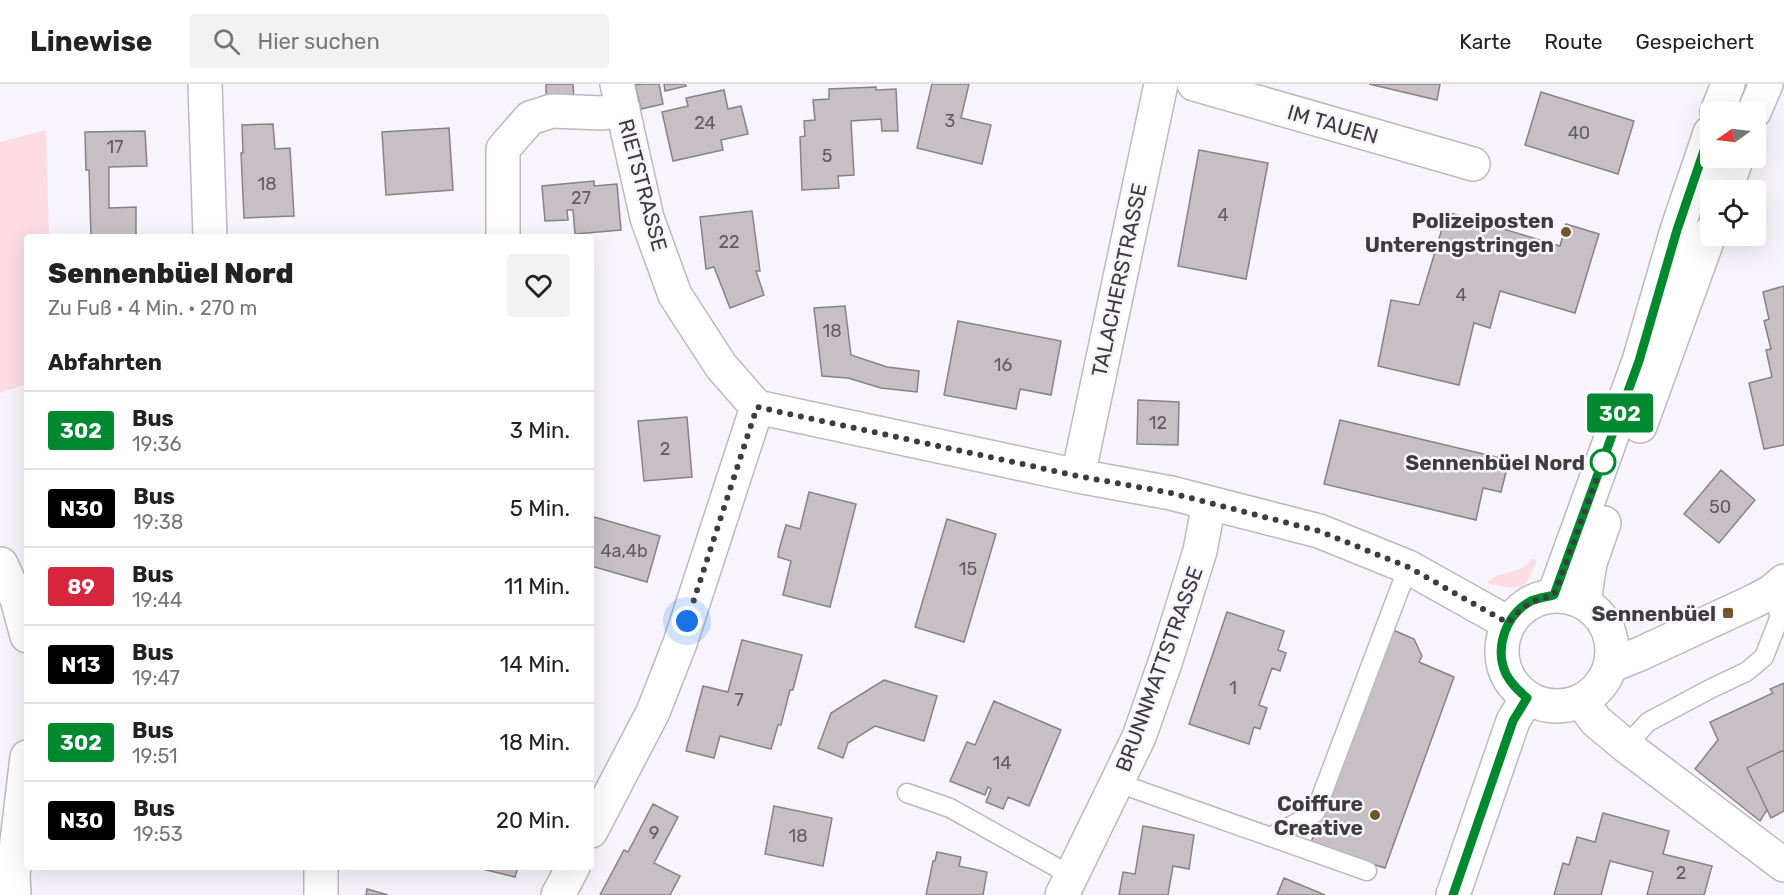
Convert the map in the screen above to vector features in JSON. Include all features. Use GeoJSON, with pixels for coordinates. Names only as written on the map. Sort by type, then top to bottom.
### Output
{"type":"FeatureCollection","features":[{"type":"Feature","properties":{"kind":"street"},"geometry":{"type":"LineString","coordinates":[[205,84],[210,234]]}},
{"type":"Feature","properties":{"kind":"street","name":"TALACHERSTRASSE"},"geometry":{"type":"LineString","coordinates":[[1078,476],[1161,84]]}},
{"type":"Feature","properties":{"kind":"street","name":"IM TAUEN"},"geometry":{"type":"LineString","coordinates":[[1194,84],[1473,164]]}},
{"type":"Feature","properties":{"kind":"street"},"geometry":{"type":"LineString","coordinates":[[1722,102],[1728,84]]}},
{"type":"Feature","properties":{"kind":"street"},"geometry":{"type":"LineString","coordinates":[[1758,102],[1766,84]]}},
{"type":"Feature","properties":{"kind":"street"},"geometry":{"type":"LineString","coordinates":[[503,234],[503,149],[530,118],[552,111],[602,112],[620,96]]}},
{"type":"Feature","properties":{"kind":"street","name":"RIETSTRASSE"},"geometry":{"type":"LineString","coordinates":[[620,96],[647,218],[675,295],[721,366],[757,407]]}},
{"type":"Feature","properties":{"kind":"street"},"geometry":{"type":"LineString","coordinates":[[1569,599],[1677,230],[1700,162]]}},
{"type":"Feature","properties":{"kind":"street"},"geometry":{"type":"LineString","coordinates":[[1569,599],[1590,563],[1705,246]]}},
{"type":"Feature","properties":{"kind":"street"},"geometry":{"type":"LineString","coordinates":[[594,825],[653,712],[680,643],[757,407],[1078,476],[1171,493],[1319,531],[1408,567],[1508,623]]}},
{"type":"Feature","properties":{"kind":"street","name":"BRUNNMATTSTRASSE"},"geometry":{"type":"LineString","coordinates":[[1067,885],[1139,737],[1167,660],[1200,551],[1209,502]]}},
{"type":"Feature","properties":{"kind":"street"},"geometry":{"type":"LineString","coordinates":[[1,564],[17,599],[24,625]]}},
{"type":"Feature","properties":{"kind":"street"},"geometry":{"type":"LineString","coordinates":[[1610,666],[1642,653],[1778,587]]}},
{"type":"Feature","properties":{"kind":"street"},"geometry":{"type":"LineString","coordinates":[[1569,599],[1598,614],[1608,630],[1612,648],[1610,666],[1604,680],[1594,692],[1581,701],[1563,706],[1545,705],[1527,698],[1514,687],[1505,673],[1501,656],[1502,639],[1508,623],[1520,609],[1533,600],[1569,599]]}},
{"type":"Feature","properties":{"kind":"street"},"geometry":{"type":"LineString","coordinates":[[1453,895],[1513,721],[1527,698]]}},
{"type":"Feature","properties":{"kind":"street"},"geometry":{"type":"LineString","coordinates":[[1581,701],[1596,721],[1626,746],[1784,865]]}},
{"type":"Feature","properties":{"kind":"street"},"geometry":{"type":"LineString","coordinates":[[14,895],[13,875],[24,782]]}},
{"type":"Feature","properties":{"kind":"street"},"geometry":{"type":"LineString","coordinates":[[321,870],[321,895]]}},
{"type":"Feature","properties":{"kind":"street"},"geometry":{"type":"LineString","coordinates":[[558,895],[571,870]]}},
{"type":"Feature","properties":{"kind":"lane"},"geometry":{"type":"LineString","coordinates":[[1270,837],[1315,813],[1408,567]]}},
{"type":"Feature","properties":{"kind":"lane"},"geometry":{"type":"LineString","coordinates":[[1626,746],[1648,722],[1746,672],[1764,657],[1780,616],[1778,587]]}},
{"type":"Feature","properties":{"kind":"lane"},"geometry":{"type":"LineString","coordinates":[[1118,783],[1367,872]]}},
{"type":"Feature","properties":{"kind":"lane"},"geometry":{"type":"LineString","coordinates":[[907,793],[950,808],[1067,885]]}},
{"type":"Feature","properties":{"kind":"shaded area"},"geometry":{"type":"Polygon","coordinates":[[[46,130],[49,234],[24,234],[24,385],[0,393],[0,142],[46,130]]]}},
{"type":"Feature","properties":{"kind":"shaded area"},"geometry":{"type":"Polygon","coordinates":[[[1532,559],[1537,560],[1523,586],[1510,588],[1487,583],[1497,576],[1527,565],[1532,559]]]}},
{"type":"Feature","properties":{"kind":"building"},"geometry":{"type":"Polygon","coordinates":[[[546,84],[573,84],[574,99],[546,100],[546,84]]]}},
{"type":"Feature","properties":{"kind":"building"},"geometry":{"type":"Polygon","coordinates":[[[659,84],[663,104],[641,109],[635,85],[659,84]]]}},
{"type":"Feature","properties":{"kind":"building"},"geometry":{"type":"Polygon","coordinates":[[[664,84],[685,84],[686,86],[665,91],[664,84]]]}},
{"type":"Feature","properties":{"kind":"building"},"geometry":{"type":"Polygon","coordinates":[[[932,84],[969,84],[961,118],[991,125],[982,164],[917,148],[932,84]]]}},
{"type":"Feature","properties":{"kind":"building"},"geometry":{"type":"Polygon","coordinates":[[[1369,84],[1440,84],[1437,100],[1369,84]]]}},
{"type":"Feature","properties":{"kind":"building"},"geometry":{"type":"Polygon","coordinates":[[[876,87],[876,90],[896,89],[898,131],[882,131],[881,119],[851,121],[854,175],[838,176],[839,188],[802,190],[800,137],[805,136],[804,121],[815,120],[813,100],[829,99],[829,89],[876,87]]]}},
{"type":"Feature","properties":{"kind":"building"},"geometry":{"type":"Polygon","coordinates":[[[724,90],[728,109],[741,106],[748,134],[721,140],[723,150],[673,161],[662,112],[688,106],[686,98],[724,90]]]}},
{"type":"Feature","properties":{"kind":"building"},"geometry":{"type":"Polygon","coordinates":[[[1541,92],[1634,121],[1618,174],[1525,145],[1541,92]]]}},
{"type":"Feature","properties":{"kind":"building"},"geometry":{"type":"Polygon","coordinates":[[[273,124],[275,149],[290,148],[294,216],[244,218],[242,125],[273,124]]]}},
{"type":"Feature","properties":{"kind":"building"},"geometry":{"type":"Polygon","coordinates":[[[449,128],[453,190],[386,195],[382,132],[449,128]]]}},
{"type":"Feature","properties":{"kind":"building"},"geometry":{"type":"Polygon","coordinates":[[[145,131],[147,166],[109,167],[109,208],[136,207],[136,234],[91,234],[85,132],[145,131]]]}},
{"type":"Feature","properties":{"kind":"building"},"geometry":{"type":"Polygon","coordinates":[[[1199,150],[1268,163],[1246,279],[1178,266],[1199,150]]]}},
{"type":"Feature","properties":{"kind":"building"},"geometry":{"type":"Polygon","coordinates":[[[594,181],[594,186],[617,184],[621,230],[575,234],[573,210],[567,210],[568,220],[545,221],[542,186],[594,181]]]}},
{"type":"Feature","properties":{"kind":"building"},"geometry":{"type":"Polygon","coordinates":[[[752,211],[760,271],[756,271],[764,295],[730,308],[714,267],[706,269],[700,217],[752,211]]]}},
{"type":"Feature","properties":{"kind":"building"},"geometry":{"type":"Polygon","coordinates":[[[1447,212],[1560,246],[1566,224],[1599,234],[1575,313],[1500,291],[1490,328],[1474,323],[1459,385],[1378,366],[1391,300],[1419,305],[1447,212]]]}},
{"type":"Feature","properties":{"kind":"building"},"geometry":{"type":"Polygon","coordinates":[[[1784,286],[1784,445],[1764,449],[1749,383],[1772,377],[1766,350],[1771,349],[1764,321],[1769,319],[1763,292],[1784,286]]]}},
{"type":"Feature","properties":{"kind":"building"},"geometry":{"type":"Polygon","coordinates":[[[845,306],[851,355],[887,367],[919,371],[917,392],[881,388],[848,378],[822,376],[814,308],[845,306]]]}},
{"type":"Feature","properties":{"kind":"building"},"geometry":{"type":"Polygon","coordinates":[[[958,321],[1061,341],[1051,395],[1020,389],[1016,409],[944,395],[958,321]]]}},
{"type":"Feature","properties":{"kind":"building"},"geometry":{"type":"Polygon","coordinates":[[[1138,400],[1179,402],[1178,445],[1137,444],[1138,400]]]}},
{"type":"Feature","properties":{"kind":"building"},"geometry":{"type":"Polygon","coordinates":[[[687,417],[692,477],[644,481],[638,421],[687,417]]]}},
{"type":"Feature","properties":{"kind":"building"},"geometry":{"type":"Polygon","coordinates":[[[1340,420],[1509,460],[1501,492],[1483,488],[1476,520],[1324,484],[1340,420]]]}},
{"type":"Feature","properties":{"kind":"building"},"geometry":{"type":"Polygon","coordinates":[[[1721,470],[1755,500],[1719,543],[1684,514],[1721,470]]]}},
{"type":"Feature","properties":{"kind":"building"},"geometry":{"type":"Polygon","coordinates":[[[809,492],[856,504],[830,607],[783,595],[791,561],[778,557],[779,550],[786,525],[800,529],[809,492]]]}},
{"type":"Feature","properties":{"kind":"building"},"geometry":{"type":"Polygon","coordinates":[[[594,517],[660,536],[647,582],[594,567],[594,517]]]}},
{"type":"Feature","properties":{"kind":"building"},"geometry":{"type":"Polygon","coordinates":[[[947,519],[996,534],[964,642],[915,627],[947,519]]]}},
{"type":"Feature","properties":{"kind":"building"},"geometry":{"type":"Polygon","coordinates":[[[1227,612],[1284,631],[1278,650],[1286,653],[1280,671],[1272,668],[1259,705],[1267,708],[1260,729],[1254,727],[1249,744],[1189,724],[1227,612]]]}},
{"type":"Feature","properties":{"kind":"building"},"geometry":{"type":"Polygon","coordinates":[[[1391,629],[1414,639],[1422,656],[1419,662],[1454,677],[1385,868],[1310,845],[1391,629]]]}},
{"type":"Feature","properties":{"kind":"building"},"geometry":{"type":"Polygon","coordinates":[[[742,640],[802,655],[793,690],[790,690],[781,725],[778,725],[771,749],[720,736],[714,758],[686,751],[703,686],[728,692],[742,640]]]}},
{"type":"Feature","properties":{"kind":"building"},"geometry":{"type":"Polygon","coordinates":[[[884,680],[937,696],[924,741],[875,726],[848,743],[843,758],[818,748],[831,713],[884,680]]]}},
{"type":"Feature","properties":{"kind":"building"},"geometry":{"type":"Polygon","coordinates":[[[1784,683],[1784,750],[1747,768],[1767,810],[1760,821],[1695,769],[1718,740],[1710,722],[1773,693],[1770,689],[1784,683]]]}},
{"type":"Feature","properties":{"kind":"building"},"geometry":{"type":"Polygon","coordinates":[[[994,701],[1061,730],[1029,806],[1008,797],[1003,809],[986,802],[991,789],[988,787],[985,795],[950,781],[967,742],[975,745],[994,701]]]}},
{"type":"Feature","properties":{"kind":"building"},"geometry":{"type":"Polygon","coordinates":[[[1784,750],[1784,811],[1771,818],[1747,768],[1784,750]]]}},
{"type":"Feature","properties":{"kind":"building"},"geometry":{"type":"Polygon","coordinates":[[[653,804],[678,817],[654,863],[680,876],[670,895],[600,895],[624,850],[628,852],[653,804]]]}},
{"type":"Feature","properties":{"kind":"building"},"geometry":{"type":"Polygon","coordinates":[[[774,806],[832,818],[823,866],[765,854],[774,806]]]}},
{"type":"Feature","properties":{"kind":"building"},"geometry":{"type":"Polygon","coordinates":[[[1603,813],[1669,831],[1663,854],[1712,866],[1704,895],[1647,895],[1653,872],[1610,861],[1601,895],[1554,895],[1563,863],[1569,865],[1577,837],[1595,842],[1603,813]]]}},
{"type":"Feature","properties":{"kind":"building"},"geometry":{"type":"Polygon","coordinates":[[[1143,826],[1194,835],[1189,869],[1173,866],[1168,895],[1119,895],[1123,872],[1135,874],[1143,826]]]}},
{"type":"Feature","properties":{"kind":"building"},"geometry":{"type":"Polygon","coordinates":[[[937,852],[961,857],[959,866],[987,872],[983,895],[926,895],[937,852]]]}},
{"type":"Feature","properties":{"kind":"building"},"geometry":{"type":"Polygon","coordinates":[[[486,870],[517,870],[515,877],[486,870]]]}},
{"type":"Feature","properties":{"kind":"building"},"geometry":{"type":"Polygon","coordinates":[[[1284,878],[1325,895],[1277,895],[1284,878]]]}},
{"type":"Feature","properties":{"kind":"building"},"geometry":{"type":"Polygon","coordinates":[[[367,889],[388,895],[366,895],[367,889]]]}},
{"type":"Feature","properties":{"kind":"bus line","name":"302"},"geometry":{"type":"LineString","coordinates":[[1453,895],[1513,721],[1527,698],[1514,687],[1505,673],[1501,656],[1502,639],[1508,623],[1520,609],[1533,600],[1554,595],[1639,361],[1677,230],[1700,162]]}},
{"type":"Feature","properties":{"kind":"place","name":"Polizeiposten Unterengstringen"},"geometry":{"type":"Point","coordinates":[1566,232]}},
{"type":"Feature","properties":{"kind":"place","name":"Sennenbüel Nord"},"geometry":{"type":"Point","coordinates":[1603,462]}},
{"type":"Feature","properties":{"kind":"place","name":"Sennenbüel"},"geometry":{"type":"Point","coordinates":[1728,613]}},
{"type":"Feature","properties":{"kind":"place","name":"Coiffure Creative"},"geometry":{"type":"Point","coordinates":[1375,815]}},
{"type":"Feature","properties":{"kind":"route"},"geometry":{"type":"LineString","coordinates":[[687,621],[757,407],[1078,476],[1171,493],[1319,531],[1408,567],[1508,623],[1520,609],[1533,600],[1554,595],[1603,462]]}}]}
